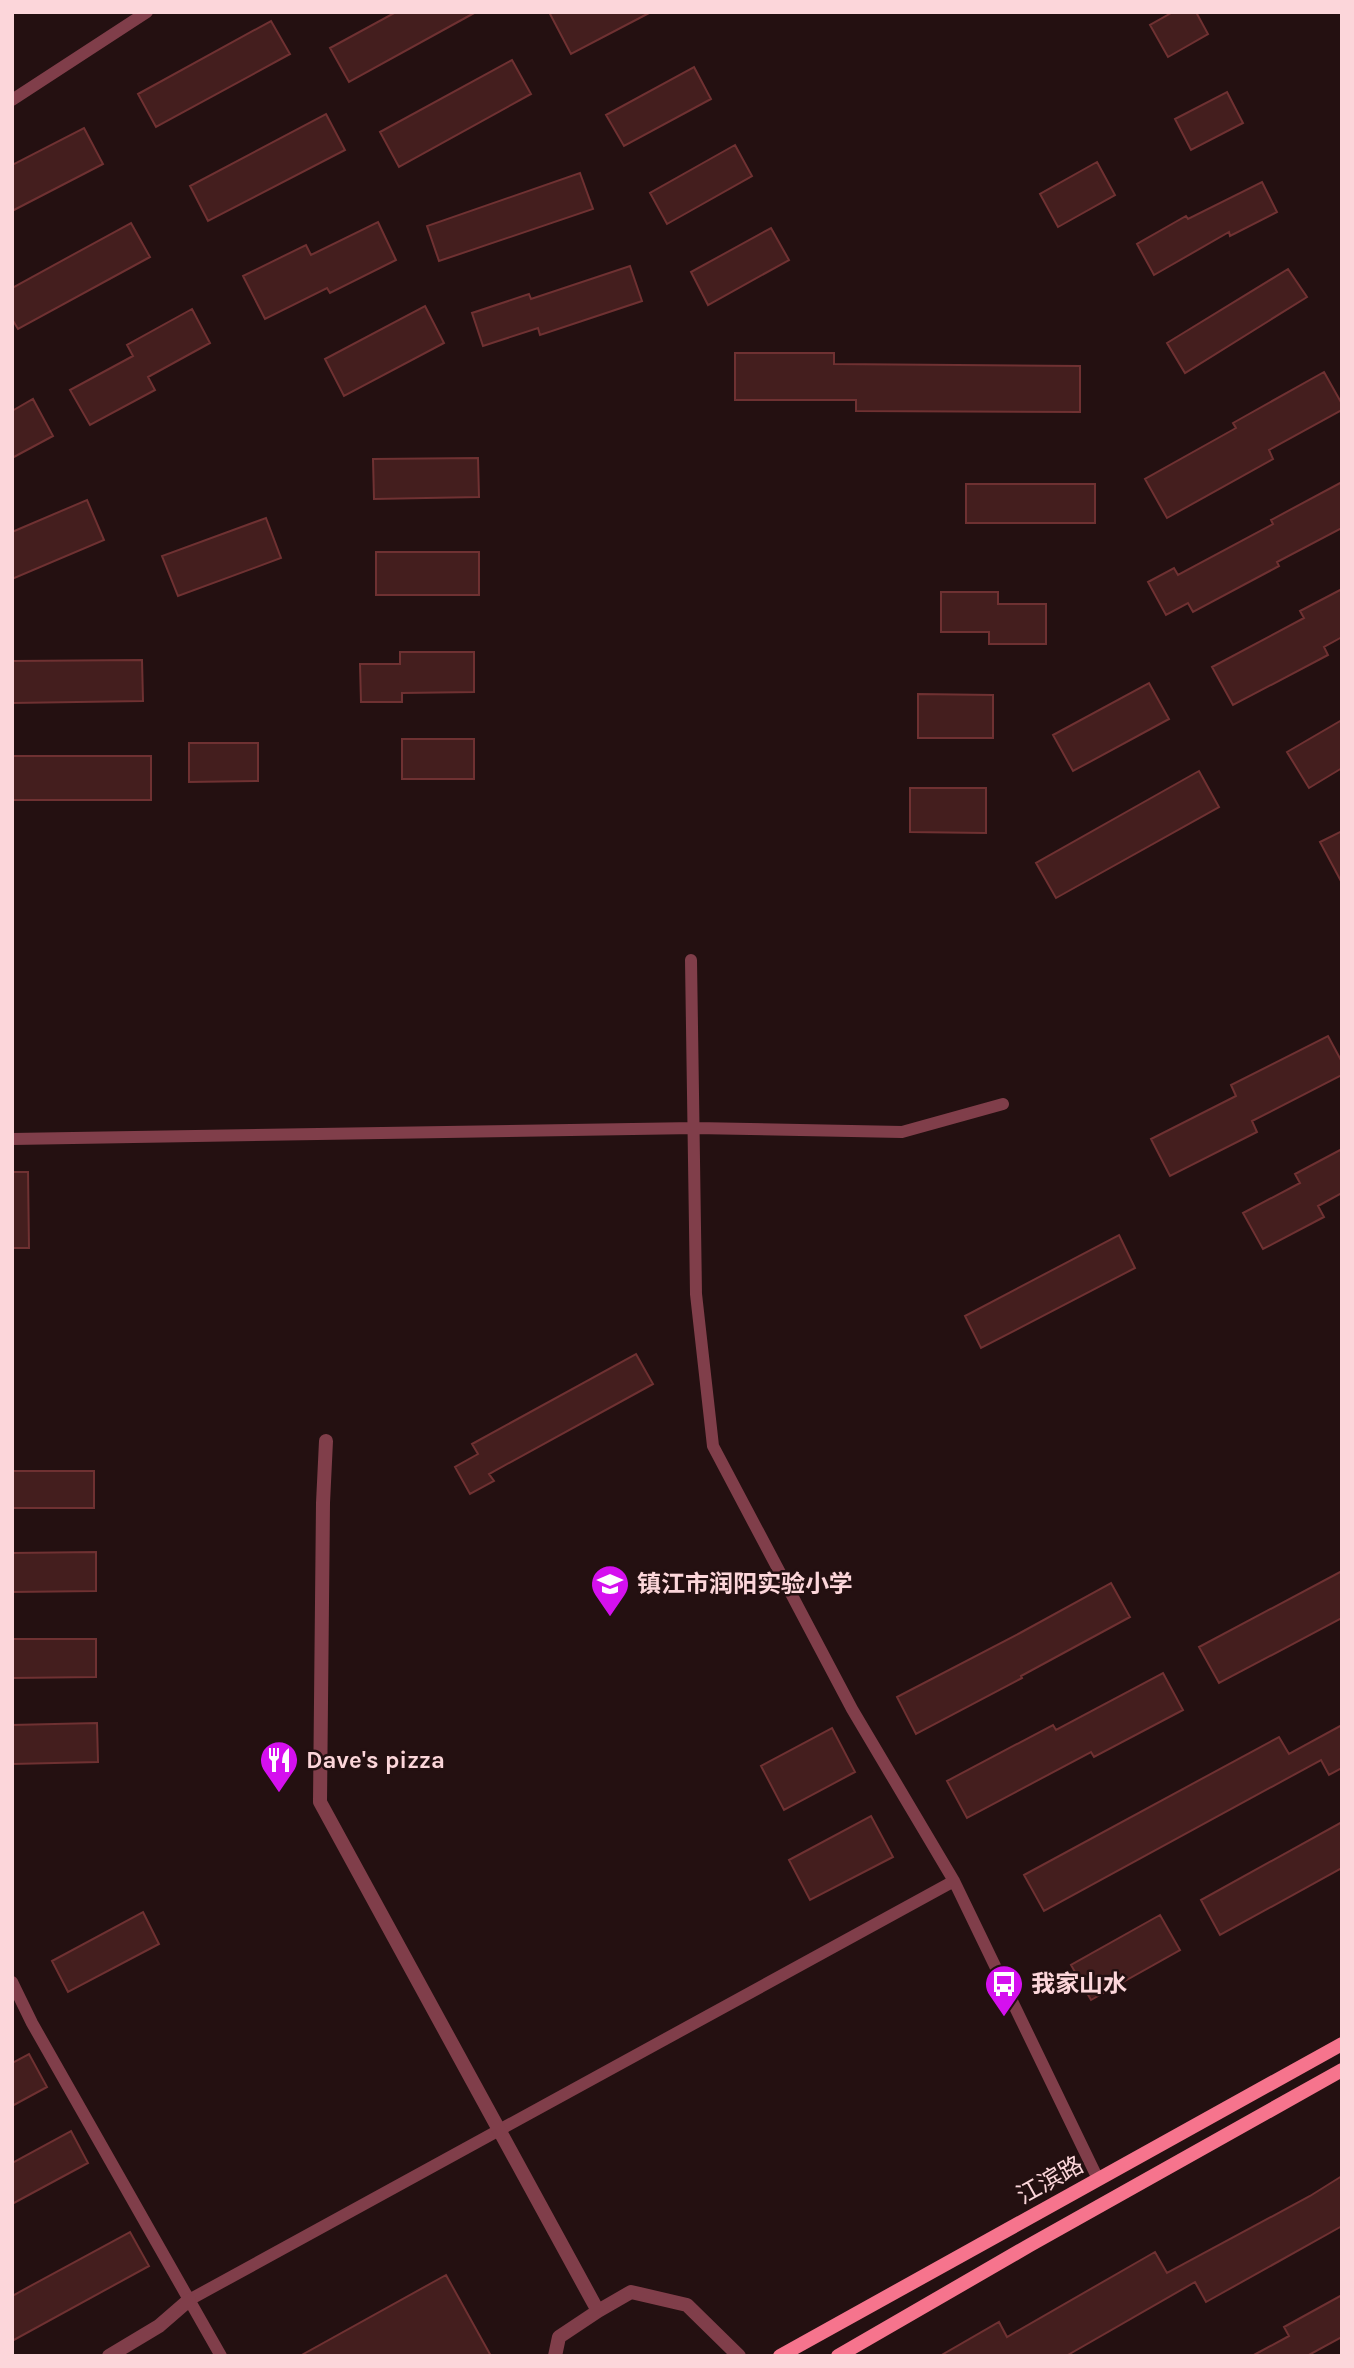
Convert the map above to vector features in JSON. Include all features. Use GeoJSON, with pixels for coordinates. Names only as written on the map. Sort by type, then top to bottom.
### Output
{"type":"FeatureCollection","features":[{"type":"Feature","properties":{"kind":"main road","name":"江滨路"},"geometry":{"type":"LineString","coordinates":[[780,2356],[1342,2044]]}},
{"type":"Feature","properties":{"kind":"main road","name":"江滨路"},"geometry":{"type":"LineString","coordinates":[[838,2356],[1342,2070]]}},
{"type":"Feature","properties":{"kind":"street"},"geometry":{"type":"LineString","coordinates":[[326,1441],[320,1802],[598,2311]]}},
{"type":"Feature","properties":{"kind":"street"},"geometry":{"type":"LineString","coordinates":[[555,2356],[559,2337],[631,2292],[687,2305],[739,2356]]}},
{"type":"Feature","properties":{"kind":"street"},"geometry":{"type":"LineString","coordinates":[[109,2356],[159,2326],[189,2300]]}},
{"type":"Feature","properties":{"kind":"lane"},"geometry":{"type":"LineString","coordinates":[[12,100],[147,12]]}},
{"type":"Feature","properties":{"kind":"lane"},"geometry":{"type":"LineString","coordinates":[[691,960],[696,1294],[713,1446],[852,1709],[954,1881],[1098,2179]]}},
{"type":"Feature","properties":{"kind":"lane"},"geometry":{"type":"LineString","coordinates":[[12,1139],[695,1128],[902,1132],[1003,1104]]}},
{"type":"Feature","properties":{"kind":"lane"},"geometry":{"type":"LineString","coordinates":[[189,2300],[954,1881]]}},
{"type":"Feature","properties":{"kind":"lane"},"geometry":{"type":"LineString","coordinates":[[12,1982],[32,2023],[221,2356]]}},
{"type":"Feature","properties":{"kind":"building"},"geometry":{"type":"Polygon","coordinates":[[[396,12],[476,12],[349,82],[330,48],[396,12]]]}},
{"type":"Feature","properties":{"kind":"building"},"geometry":{"type":"Polygon","coordinates":[[[549,12],[651,12],[571,54],[549,12]]]}},
{"type":"Feature","properties":{"kind":"building"},"geometry":{"type":"Polygon","coordinates":[[[1173,12],[1196,12],[1208,34],[1168,57],[1150,25],[1173,12]]]}},
{"type":"Feature","properties":{"kind":"building"},"geometry":{"type":"Polygon","coordinates":[[[271,21],[290,54],[156,127],[138,94],[271,21]]]}},
{"type":"Feature","properties":{"kind":"building"},"geometry":{"type":"Polygon","coordinates":[[[512,60],[531,94],[399,167],[380,132],[512,60]]]}},
{"type":"Feature","properties":{"kind":"building"},"geometry":{"type":"Polygon","coordinates":[[[694,67],[711,99],[624,146],[606,115],[694,67]]]}},
{"type":"Feature","properties":{"kind":"building"},"geometry":{"type":"Polygon","coordinates":[[[1227,92],[1243,123],[1191,150],[1175,119],[1227,92]]]}},
{"type":"Feature","properties":{"kind":"building"},"geometry":{"type":"Polygon","coordinates":[[[326,114],[345,150],[208,221],[190,186],[326,114]]]}},
{"type":"Feature","properties":{"kind":"building"},"geometry":{"type":"Polygon","coordinates":[[[84,128],[103,164],[12,211],[12,165],[84,128]]]}},
{"type":"Feature","properties":{"kind":"building"},"geometry":{"type":"Polygon","coordinates":[[[735,145],[752,176],[667,224],[650,193],[735,145]]]}},
{"type":"Feature","properties":{"kind":"building"},"geometry":{"type":"Polygon","coordinates":[[[1097,162],[1115,195],[1058,227],[1040,194],[1097,162]]]}},
{"type":"Feature","properties":{"kind":"building"},"geometry":{"type":"Polygon","coordinates":[[[580,173],[593,209],[439,261],[427,226],[580,173]]]}},
{"type":"Feature","properties":{"kind":"building"},"geometry":{"type":"Polygon","coordinates":[[[1262,182],[1277,212],[1230,236],[1229,232],[1154,275],[1137,244],[1186,216],[1188,219],[1262,182]]]}},
{"type":"Feature","properties":{"kind":"building"},"geometry":{"type":"Polygon","coordinates":[[[378,222],[396,260],[330,293],[327,288],[265,319],[243,276],[306,245],[311,255],[378,222]]]}},
{"type":"Feature","properties":{"kind":"building"},"geometry":{"type":"Polygon","coordinates":[[[131,223],[150,257],[18,329],[12,319],[12,288],[131,223]]]}},
{"type":"Feature","properties":{"kind":"building"},"geometry":{"type":"Polygon","coordinates":[[[771,228],[789,260],[708,305],[691,272],[771,228]]]}},
{"type":"Feature","properties":{"kind":"building"},"geometry":{"type":"Polygon","coordinates":[[[630,266],[642,301],[540,335],[538,328],[483,346],[472,313],[529,294],[531,299],[630,266]]]}},
{"type":"Feature","properties":{"kind":"building"},"geometry":{"type":"Polygon","coordinates":[[[1288,269],[1307,297],[1185,373],[1167,343],[1288,269]]]}},
{"type":"Feature","properties":{"kind":"building"},"geometry":{"type":"Polygon","coordinates":[[[425,306],[444,343],[344,396],[325,359],[425,306]]]}},
{"type":"Feature","properties":{"kind":"building"},"geometry":{"type":"Polygon","coordinates":[[[192,309],[210,343],[148,377],[155,390],[90,425],[70,390],[133,356],[127,345],[192,309]]]}},
{"type":"Feature","properties":{"kind":"building"},"geometry":{"type":"Polygon","coordinates":[[[735,353],[834,353],[834,364],[1080,366],[1080,412],[856,411],[856,400],[735,400],[735,353]]]}},
{"type":"Feature","properties":{"kind":"building"},"geometry":{"type":"Polygon","coordinates":[[[1324,372],[1342,404],[1342,410],[1269,450],[1273,459],[1167,518],[1145,479],[1236,428],[1233,423],[1324,372]]]}},
{"type":"Feature","properties":{"kind":"building"},"geometry":{"type":"Polygon","coordinates":[[[33,399],[53,436],[12,458],[12,411],[33,399]]]}},
{"type":"Feature","properties":{"kind":"building"},"geometry":{"type":"Polygon","coordinates":[[[478,458],[479,497],[374,499],[373,459],[478,458]]]}},
{"type":"Feature","properties":{"kind":"building"},"geometry":{"type":"Polygon","coordinates":[[[1342,482],[1342,528],[1277,562],[1279,566],[1193,612],[1188,603],[1166,615],[1148,582],[1174,568],[1178,575],[1273,524],[1271,520],[1342,482]]]}},
{"type":"Feature","properties":{"kind":"building"},"geometry":{"type":"Polygon","coordinates":[[[966,484],[1095,484],[1095,523],[966,523],[966,484]]]}},
{"type":"Feature","properties":{"kind":"building"},"geometry":{"type":"Polygon","coordinates":[[[87,500],[104,540],[12,579],[12,532],[87,500]]]}},
{"type":"Feature","properties":{"kind":"building"},"geometry":{"type":"Polygon","coordinates":[[[266,518],[281,558],[178,596],[162,556],[266,518]]]}},
{"type":"Feature","properties":{"kind":"building"},"geometry":{"type":"Polygon","coordinates":[[[376,552],[479,552],[479,595],[376,595],[376,552]]]}},
{"type":"Feature","properties":{"kind":"building"},"geometry":{"type":"Polygon","coordinates":[[[1342,589],[1342,637],[1324,647],[1328,655],[1233,705],[1212,667],[1304,618],[1300,611],[1342,589]]]}},
{"type":"Feature","properties":{"kind":"building"},"geometry":{"type":"Polygon","coordinates":[[[941,592],[998,592],[998,604],[1046,604],[1046,644],[989,644],[989,632],[941,632],[941,592]]]}},
{"type":"Feature","properties":{"kind":"building"},"geometry":{"type":"Polygon","coordinates":[[[400,652],[474,652],[474,692],[402,693],[402,702],[361,702],[360,664],[400,664],[400,652]]]}},
{"type":"Feature","properties":{"kind":"building"},"geometry":{"type":"Polygon","coordinates":[[[142,660],[143,701],[12,703],[12,661],[142,660]]]}},
{"type":"Feature","properties":{"kind":"building"},"geometry":{"type":"Polygon","coordinates":[[[1149,683],[1169,719],[1073,771],[1053,735],[1149,683]]]}},
{"type":"Feature","properties":{"kind":"building"},"geometry":{"type":"Polygon","coordinates":[[[918,694],[993,695],[993,738],[918,738],[918,694]]]}},
{"type":"Feature","properties":{"kind":"building"},"geometry":{"type":"Polygon","coordinates":[[[1342,720],[1342,768],[1309,788],[1287,752],[1342,720]]]}},
{"type":"Feature","properties":{"kind":"building"},"geometry":{"type":"Polygon","coordinates":[[[402,739],[474,739],[474,779],[402,779],[402,739]]]}},
{"type":"Feature","properties":{"kind":"building"},"geometry":{"type":"Polygon","coordinates":[[[189,743],[258,743],[258,781],[189,782],[189,743]]]}},
{"type":"Feature","properties":{"kind":"building"},"geometry":{"type":"Polygon","coordinates":[[[12,756],[151,756],[151,800],[12,800],[12,756]]]}},
{"type":"Feature","properties":{"kind":"building"},"geometry":{"type":"Polygon","coordinates":[[[1199,771],[1219,807],[1056,898],[1036,863],[1199,771]]]}},
{"type":"Feature","properties":{"kind":"building"},"geometry":{"type":"Polygon","coordinates":[[[910,788],[986,788],[986,833],[910,832],[910,788]]]}},
{"type":"Feature","properties":{"kind":"building"},"geometry":{"type":"Polygon","coordinates":[[[1342,831],[1342,883],[1320,842],[1342,831]]]}},
{"type":"Feature","properties":{"kind":"building"},"geometry":{"type":"Polygon","coordinates":[[[1328,1036],[1342,1062],[1342,1075],[1252,1121],[1257,1132],[1170,1176],[1151,1139],[1236,1096],[1231,1085],[1328,1036]]]}},
{"type":"Feature","properties":{"kind":"building"},"geometry":{"type":"Polygon","coordinates":[[[1342,1149],[1342,1193],[1318,1206],[1324,1217],[1263,1249],[1243,1213],[1300,1183],[1295,1174],[1342,1149]]]}},
{"type":"Feature","properties":{"kind":"building"},"geometry":{"type":"Polygon","coordinates":[[[12,1172],[28,1172],[29,1248],[12,1248],[12,1172]]]}},
{"type":"Feature","properties":{"kind":"building"},"geometry":{"type":"Polygon","coordinates":[[[1119,1235],[1135,1268],[981,1348],[965,1316],[1119,1235]]]}},
{"type":"Feature","properties":{"kind":"building"},"geometry":{"type":"Polygon","coordinates":[[[636,1354],[653,1384],[489,1474],[494,1481],[470,1494],[455,1467],[478,1454],[472,1444],[636,1354]]]}},
{"type":"Feature","properties":{"kind":"building"},"geometry":{"type":"Polygon","coordinates":[[[12,1471],[94,1471],[94,1508],[12,1508],[12,1471]]]}},
{"type":"Feature","properties":{"kind":"building"},"geometry":{"type":"Polygon","coordinates":[[[96,1552],[96,1591],[12,1592],[12,1553],[96,1552]]]}},
{"type":"Feature","properties":{"kind":"building"},"geometry":{"type":"Polygon","coordinates":[[[1342,1571],[1342,1618],[1219,1683],[1199,1647],[1342,1571]]]}},
{"type":"Feature","properties":{"kind":"building"},"geometry":{"type":"Polygon","coordinates":[[[1111,1583],[1130,1617],[916,1734],[897,1697],[1111,1583]]]}},
{"type":"Feature","properties":{"kind":"building"},"geometry":{"type":"Polygon","coordinates":[[[12,1639],[96,1639],[96,1677],[12,1678],[12,1639]]]}},
{"type":"Feature","properties":{"kind":"building"},"geometry":{"type":"Polygon","coordinates":[[[1163,1673],[1183,1710],[1094,1757],[1091,1752],[967,1818],[947,1781],[1053,1725],[1056,1730],[1163,1673]]]}},
{"type":"Feature","properties":{"kind":"building"},"geometry":{"type":"Polygon","coordinates":[[[97,1723],[98,1762],[12,1764],[12,1725],[97,1723]]]}},
{"type":"Feature","properties":{"kind":"building"},"geometry":{"type":"Polygon","coordinates":[[[1342,1725],[1342,1768],[1329,1775],[1321,1760],[1044,1911],[1024,1875],[1279,1737],[1289,1754],[1342,1725]]]}},
{"type":"Feature","properties":{"kind":"building"},"geometry":{"type":"Polygon","coordinates":[[[832,1728],[855,1772],[784,1810],[761,1766],[832,1728]]]}},
{"type":"Feature","properties":{"kind":"building"},"geometry":{"type":"Polygon","coordinates":[[[871,1816],[893,1857],[810,1900],[789,1860],[871,1816]]]}},
{"type":"Feature","properties":{"kind":"building"},"geometry":{"type":"Polygon","coordinates":[[[1342,1822],[1342,1868],[1220,1935],[1201,1900],[1342,1822]]]}},
{"type":"Feature","properties":{"kind":"building"},"geometry":{"type":"Polygon","coordinates":[[[143,1912],[159,1944],[68,1992],[52,1961],[143,1912]]]}},
{"type":"Feature","properties":{"kind":"building"},"geometry":{"type":"Polygon","coordinates":[[[1160,1915],[1180,1950],[1091,2000],[1071,1965],[1160,1915]]]}},
{"type":"Feature","properties":{"kind":"building"},"geometry":{"type":"Polygon","coordinates":[[[29,2054],[47,2087],[12,2106],[12,2063],[29,2054]]]}},
{"type":"Feature","properties":{"kind":"building"},"geometry":{"type":"Polygon","coordinates":[[[71,2131],[88,2163],[12,2204],[12,2163],[71,2131]]]}},
{"type":"Feature","properties":{"kind":"building"},"geometry":{"type":"Polygon","coordinates":[[[1342,2176],[1342,2226],[1206,2302],[1195,2282],[1066,2356],[940,2356],[999,2322],[1007,2337],[1155,2252],[1167,2273],[1342,2176]]]}},
{"type":"Feature","properties":{"kind":"building"},"geometry":{"type":"Polygon","coordinates":[[[130,2232],[149,2266],[12,2341],[12,2296],[130,2232]]]}},
{"type":"Feature","properties":{"kind":"building"},"geometry":{"type":"Polygon","coordinates":[[[446,2275],[491,2356],[300,2356],[446,2275]]]}},
{"type":"Feature","properties":{"kind":"building"},"geometry":{"type":"Polygon","coordinates":[[[1342,2295],[1342,2337],[1307,2356],[1252,2356],[1289,2336],[1284,2327],[1342,2295]]]}},
{"type":"Feature","properties":{"kind":"place","name":"镇江市润阳实验小学"},"geometry":{"type":"Point","coordinates":[610,1618]}},
{"type":"Feature","properties":{"kind":"place","name":"Dave's pizza"},"geometry":{"type":"Point","coordinates":[279,1794]}},
{"type":"Feature","properties":{"kind":"place","name":"我家山水"},"geometry":{"type":"Point","coordinates":[1004,2018]}}]}
